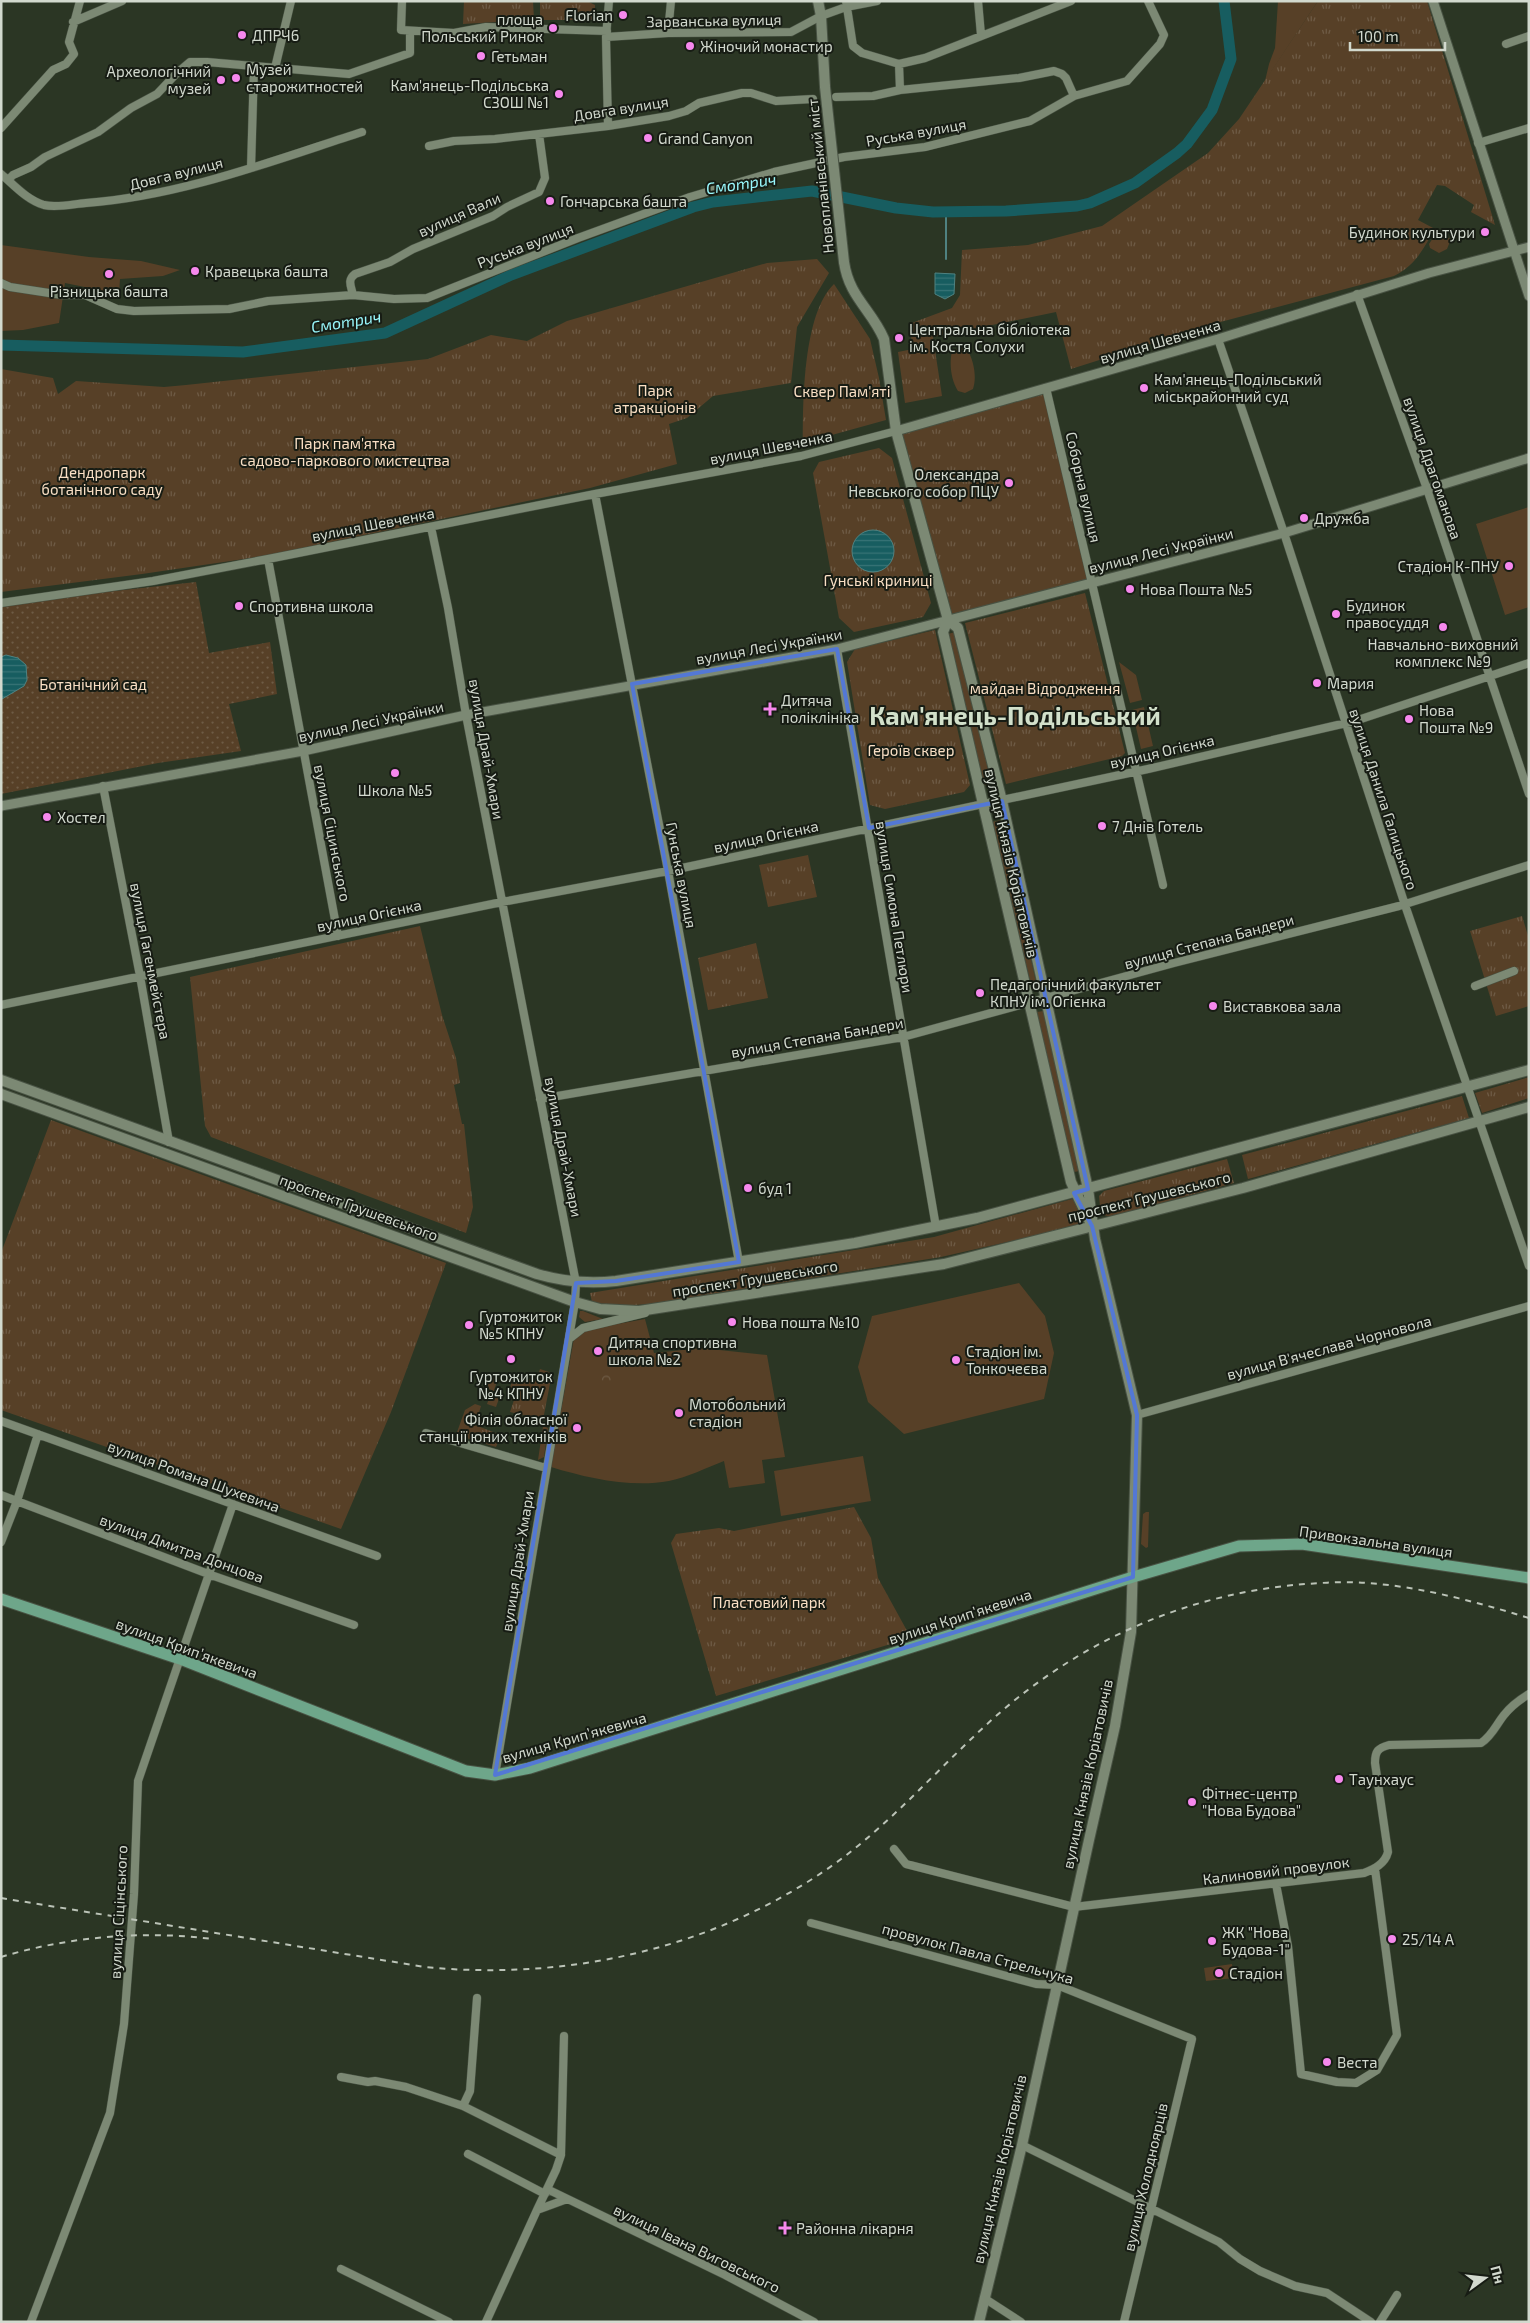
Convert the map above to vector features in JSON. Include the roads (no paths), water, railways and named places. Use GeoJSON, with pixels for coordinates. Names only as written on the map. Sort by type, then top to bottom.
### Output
{"type":"FeatureCollection","features":[{"type":"Feature","properties":{"kind":"main road","name":"Новопланівський міст"},"geometry":{"type":"LineString","coordinates":[[818,1],[821,16],[825,87],[844,262]]}},
{"type":"Feature","properties":{"kind":"main road","name":"вулиця Князів Коріатовичів"},"geometry":{"type":"LineString","coordinates":[[844,262],[848,284],[878,326],[884,339],[896,431],[948,620],[958,628],[1002,800],[1088,1189],[1092,1226],[1137,1415],[1131,1632],[1114,1726],[1022,2145],[979,2322]]}},
{"type":"Feature","properties":{"kind":"main road","name":"вулиця Князів Коріатовичів"},"geometry":{"type":"LineString","coordinates":[[948,620],[943,632],[982,805],[1074,1192],[1092,1226]]}},
{"type":"Feature","properties":{"kind":"main road","name":"проспект Грушевського"},"geometry":{"type":"LineString","coordinates":[[1,1080],[537,1274],[576,1283],[616,1281],[936,1228],[1529,1070]]}},
{"type":"Feature","properties":{"kind":"main road","name":"проспект Грушевського"},"geometry":{"type":"LineString","coordinates":[[1,1094],[575,1302],[617,1312],[639,1311],[944,1264],[1243,1188],[1529,1107]]}},
{"type":"Feature","properties":{"kind":"main road","name":"Привокзальна вулиця"},"geometry":{"type":"LineString","coordinates":[[1133,1577],[1239,1546],[1302,1544],[1529,1578]]}},
{"type":"Feature","properties":{"kind":"main road","name":"вулиця Крипʼякевича"},"geometry":{"type":"LineString","coordinates":[[1,1599],[180,1659],[466,1770],[495,1774],[530,1768],[1133,1577]]}},
{"type":"Feature","properties":{"kind":"street"},"geometry":{"type":"LineString","coordinates":[[1,128],[53,70],[66,64],[72,58],[74,54],[69,42],[80,1]]}},
{"type":"Feature","properties":{"kind":"street"},"geometry":{"type":"LineString","coordinates":[[73,22],[122,1]]}},
{"type":"Feature","properties":{"kind":"street"},"geometry":{"type":"LineString","coordinates":[[275,68],[291,1]]}},
{"type":"Feature","properties":{"kind":"street"},"geometry":{"type":"LineString","coordinates":[[402,1],[401,30],[454,33],[486,27],[606,34]]}},
{"type":"Feature","properties":{"kind":"street"},"geometry":{"type":"LineString","coordinates":[[608,126],[606,34],[609,1]]}},
{"type":"Feature","properties":{"kind":"street"},"geometry":{"type":"LineString","coordinates":[[668,33],[671,1]]}},
{"type":"Feature","properties":{"kind":"street","name":"Зарванська вулиця"},"geometry":{"type":"LineString","coordinates":[[606,34],[791,32],[846,4],[877,1]]}},
{"type":"Feature","properties":{"kind":"street"},"geometry":{"type":"LineString","coordinates":[[978,1],[981,35]]}},
{"type":"Feature","properties":{"kind":"street"},"geometry":{"type":"LineString","coordinates":[[846,4],[853,46],[856,50],[899,64],[925,58],[1071,1]]}},
{"type":"Feature","properties":{"kind":"street","name":"Руська вулиця"},"geometry":{"type":"LineString","coordinates":[[1,283],[10,287],[62,295],[85,295],[117,309],[134,312],[229,309],[268,301],[353,295],[394,299],[427,298],[578,238],[690,198],[801,165],[925,147],[1013,127],[1042,116],[1074,96],[1126,81],[1160,44],[1164,35],[1148,1]]}},
{"type":"Feature","properties":{"kind":"street"},"geometry":{"type":"LineString","coordinates":[[1433,1],[1513,252],[1529,296]]}},
{"type":"Feature","properties":{"kind":"street"},"geometry":{"type":"LineString","coordinates":[[8,180],[45,157],[98,132],[130,108],[158,94],[190,62],[349,74],[410,53],[410,31]]}},
{"type":"Feature","properties":{"kind":"street"},"geometry":{"type":"LineString","coordinates":[[1506,44],[1529,36]]}},
{"type":"Feature","properties":{"kind":"street"},"geometry":{"type":"LineString","coordinates":[[899,64],[900,90]]}},
{"type":"Feature","properties":{"kind":"street"},"geometry":{"type":"LineString","coordinates":[[251,168],[254,66]]}},
{"type":"Feature","properties":{"kind":"street"},"geometry":{"type":"LineString","coordinates":[[836,97],[873,96],[900,90],[1019,78],[1054,70],[1066,78],[1074,96]]}},
{"type":"Feature","properties":{"kind":"street","name":"Довга вулиця"},"geometry":{"type":"LineString","coordinates":[[429,146],[460,140],[608,126],[676,114],[694,105],[736,94],[751,93],[784,101],[813,99]]}},
{"type":"Feature","properties":{"kind":"street"},"geometry":{"type":"LineString","coordinates":[[1478,144],[1529,128]]}},
{"type":"Feature","properties":{"kind":"street","name":"Довга вулиця"},"geometry":{"type":"LineString","coordinates":[[1,174],[37,202],[51,206],[112,201],[160,194],[251,168],[362,132]]}},
{"type":"Feature","properties":{"kind":"street","name":"вулиця Вали"},"geometry":{"type":"LineString","coordinates":[[353,295],[350,282],[351,277],[355,274],[390,262],[413,249],[493,216],[507,207],[539,192],[545,178],[539,134]]}},
{"type":"Feature","properties":{"kind":"street","name":"вулиця Шевченка"},"geometry":{"type":"LineString","coordinates":[[1,603],[153,581],[595,494],[801,456],[896,431],[1218,339],[1357,294],[1529,246]]}},
{"type":"Feature","properties":{"kind":"street","name":"вулиця Драгоманова"},"geometry":{"type":"LineString","coordinates":[[1357,294],[1427,489],[1529,794]]}},
{"type":"Feature","properties":{"kind":"street","name":"вулиця Данила Галицького"},"geometry":{"type":"LineString","coordinates":[[1218,339],[1284,533],[1405,905],[1529,1266]]}},
{"type":"Feature","properties":{"kind":"street","name":"Соборна вулиця"},"geometry":{"type":"LineString","coordinates":[[1046,388],[1163,885]]}},
{"type":"Feature","properties":{"kind":"street","name":"вулиця Лесі Українки"},"geometry":{"type":"LineString","coordinates":[[1,806],[303,750],[466,715],[632,684],[838,649],[1284,533],[1529,458]]}},
{"type":"Feature","properties":{"kind":"street","name":"Гунська вулиця"},"geometry":{"type":"LineString","coordinates":[[595,494],[668,871],[739,1262]]}},
{"type":"Feature","properties":{"kind":"street","name":"вулиця Драй-Хмари"},"geometry":{"type":"LineString","coordinates":[[431,527],[576,1283],[575,1302],[495,1774]]}},
{"type":"Feature","properties":{"kind":"street","name":"вулиця Сіцинського"},"geometry":{"type":"LineString","coordinates":[[268,559],[338,936]]}},
{"type":"Feature","properties":{"kind":"street","name":"вулиця Симона Петлюри"},"geometry":{"type":"LineString","coordinates":[[838,649],[902,1037],[936,1228]]}},
{"type":"Feature","properties":{"kind":"street","name":"вулиця Огієнка"},"geometry":{"type":"LineString","coordinates":[[1,1005],[502,902],[668,871],[1136,771],[1345,723],[1529,663]]}},
{"type":"Feature","properties":{"kind":"street","name":"вулиця Гагенмейстера"},"geometry":{"type":"LineString","coordinates":[[103,786],[140,976],[169,1142]]}},
{"type":"Feature","properties":{"kind":"street","name":"вулиця Степана Бандери"},"geometry":{"type":"LineString","coordinates":[[540,1099],[902,1037],[1405,905],[1529,865]]}},
{"type":"Feature","properties":{"kind":"street"},"geometry":{"type":"LineString","coordinates":[[1475,986],[1514,970]]}},
{"type":"Feature","properties":{"kind":"street"},"geometry":{"type":"LineString","coordinates":[[568,1340],[573,1334],[583,1328],[670,1306]]}},
{"type":"Feature","properties":{"kind":"street","name":"вулиця В'ячеслава Чорновола"},"geometry":{"type":"LineString","coordinates":[[1137,1415],[1529,1306]]}},
{"type":"Feature","properties":{"kind":"street","name":"вулиця Романа Шухевича"},"geometry":{"type":"LineString","coordinates":[[1,1421],[378,1556]]}},
{"type":"Feature","properties":{"kind":"street"},"geometry":{"type":"LineString","coordinates":[[426,1433],[546,1468]]}},
{"type":"Feature","properties":{"kind":"street"},"geometry":{"type":"LineString","coordinates":[[1,1542],[18,1501],[38,1434]]}},
{"type":"Feature","properties":{"kind":"street","name":"вулиця Дмитра Донцова"},"geometry":{"type":"LineString","coordinates":[[1,1496],[211,1575],[354,1625]]}},
{"type":"Feature","properties":{"kind":"street","name":"вулиця Сіцінського"},"geometry":{"type":"LineString","coordinates":[[31,2322],[110,2113],[125,2016],[138,1781],[211,1575],[233,1504]]}},
{"type":"Feature","properties":{"kind":"street"},"geometry":{"type":"LineString","coordinates":[[1276,1884],[1288,1946],[1301,2074],[1337,2082],[1356,2082],[1377,2070],[1397,2035],[1375,1868],[1387,1858],[1388,1852],[1375,1754],[1380,1748],[1389,1745],[1481,1743],[1489,1738],[1504,1714],[1516,1701],[1529,1694]]}},
{"type":"Feature","properties":{"kind":"street","name":"Калиновий провулок"},"geometry":{"type":"LineString","coordinates":[[894,1849],[906,1864],[1074,1907],[1364,1873],[1375,1868]]}},
{"type":"Feature","properties":{"kind":"street","name":"провулок Павла Стрельчука"},"geometry":{"type":"LineString","coordinates":[[811,1923],[1036,1984],[1057,1985],[1192,2039]]}},
{"type":"Feature","properties":{"kind":"street"},"geometry":{"type":"LineString","coordinates":[[463,2106],[470,2091],[477,1998]]}},
{"type":"Feature","properties":{"kind":"street"},"geometry":{"type":"LineString","coordinates":[[486,2322],[561,2155],[564,2036]]}},
{"type":"Feature","properties":{"kind":"street","name":"вулиця Холодноярців"},"geometry":{"type":"LineString","coordinates":[[1124,2322],[1192,2039]]}},
{"type":"Feature","properties":{"kind":"street"},"geometry":{"type":"LineString","coordinates":[[341,2077],[406,2087],[463,2106],[561,2155]]}},
{"type":"Feature","properties":{"kind":"street"},"geometry":{"type":"LineString","coordinates":[[1022,2145],[1219,2242],[1240,2259],[1274,2277],[1295,2286],[1327,2294],[1370,2322]]}},
{"type":"Feature","properties":{"kind":"street","name":"вулиця Івана Виговського"},"geometry":{"type":"LineString","coordinates":[[468,2154],[725,2275],[814,2322]]}},
{"type":"Feature","properties":{"kind":"street"},"geometry":{"type":"LineString","coordinates":[[537,2210],[567,2199]]}},
{"type":"Feature","properties":{"kind":"street"},"geometry":{"type":"LineString","coordinates":[[341,2269],[449,2322]]}},
{"type":"Feature","properties":{"kind":"street"},"geometry":{"type":"LineString","coordinates":[[1380,2322],[1396,2295]]}},
{"type":"Feature","properties":{"kind":"street"},"geometry":{"type":"LineString","coordinates":[[984,2298],[1021,2322]]}},
{"type":"Feature","properties":{"kind":"water"},"geometry":{"type":"Polygon","coordinates":[[[935,273],[955,274],[954,294],[945,299],[935,294],[935,273]]]}},
{"type":"Feature","properties":{"kind":"water"},"geometry":{"type":"Polygon","coordinates":[[[873,530],[888,536],[894,551],[888,566],[873,572],[858,566],[852,551],[858,536],[873,530]]]}},
{"type":"Feature","properties":{"kind":"water"},"geometry":{"type":"Polygon","coordinates":[[[6,655],[18,658],[26,665],[27,680],[24,686],[2,699],[1,657],[6,655]]]}},
{"type":"Feature","properties":{"kind":"waterway","name":"Смотрич"},"geometry":{"type":"LineString","coordinates":[[1,345],[243,352],[385,333],[511,275],[693,207],[713,202],[812,191],[896,208],[933,212],[1006,211],[1077,206],[1090,203],[1135,183],[1177,153],[1187,144],[1212,110],[1231,59],[1224,1]]}},
{"type":"Feature","properties":{"kind":"waterway"},"geometry":{"type":"LineString","coordinates":[[946,212],[946,259]]}},
{"type":"Feature","properties":{"kind":"railway"},"geometry":{"type":"LineString","coordinates":[[1,1898],[425,1967],[479,1970],[532,1969],[586,1963],[638,1953],[689,1938],[739,1918],[787,1894],[833,1865],[855,1848],[916,1793],[996,1716],[1028,1690],[1062,1666],[1098,1645],[1134,1627],[1173,1612],[1212,1600],[1252,1591],[1294,1585],[1349,1582],[1388,1585],[1429,1592],[1529,1618]]}},
{"type":"Feature","properties":{"kind":"railway"},"geometry":{"type":"LineString","coordinates":[[1,1957],[52,1944],[105,1937],[159,1935],[212,1939]]}},
{"type":"Feature","properties":{"kind":"place","name":"Florian"},"geometry":{"type":"Point","coordinates":[623,15]}},
{"type":"Feature","properties":{"kind":"place","name":"площа Польський Ринок"},"geometry":{"type":"Point","coordinates":[553,28]}},
{"type":"Feature","properties":{"kind":"place","name":"ДПРЧ6"},"geometry":{"type":"Point","coordinates":[242,35]}},
{"type":"Feature","properties":{"kind":"place","name":"Жіночий монастир"},"geometry":{"type":"Point","coordinates":[690,46]}},
{"type":"Feature","properties":{"kind":"place","name":"Гетьман"},"geometry":{"type":"Point","coordinates":[481,56]}},
{"type":"Feature","properties":{"kind":"place","name":"Музей старожитностей"},"geometry":{"type":"Point","coordinates":[236,78]}},
{"type":"Feature","properties":{"kind":"place","name":"Археологічний музей"},"geometry":{"type":"Point","coordinates":[221,80]}},
{"type":"Feature","properties":{"kind":"place","name":"Кам'янець-Подільська СЗОШ №1"},"geometry":{"type":"Point","coordinates":[559,94]}},
{"type":"Feature","properties":{"kind":"place","name":"Grand Canyon"},"geometry":{"type":"Point","coordinates":[648,138]}},
{"type":"Feature","properties":{"kind":"place","name":"Гончарська башта"},"geometry":{"type":"Point","coordinates":[550,201]}},
{"type":"Feature","properties":{"kind":"place","name":"Будинок культури"},"geometry":{"type":"Point","coordinates":[1485,232]}},
{"type":"Feature","properties":{"kind":"place","name":"Кравецька башта"},"geometry":{"type":"Point","coordinates":[195,271]}},
{"type":"Feature","properties":{"kind":"place","name":"Різницька башта"},"geometry":{"type":"Point","coordinates":[109,274]}},
{"type":"Feature","properties":{"kind":"place","name":"Центральна бібліотека ім. Костя Солухи"},"geometry":{"type":"Point","coordinates":[899,338]}},
{"type":"Feature","properties":{"kind":"place","name":"Кам'янець-Подільський міськрайонний суд"},"geometry":{"type":"Point","coordinates":[1144,388]}},
{"type":"Feature","properties":{"kind":"place","name":"Олександра Невського собор ПЦУ"},"geometry":{"type":"Point","coordinates":[1009,483]}},
{"type":"Feature","properties":{"kind":"place","name":"Дружба"},"geometry":{"type":"Point","coordinates":[1304,518]}},
{"type":"Feature","properties":{"kind":"place","name":"Стадіон К-ПНУ"},"geometry":{"type":"Point","coordinates":[1509,566]}},
{"type":"Feature","properties":{"kind":"place","name":"Нова Пошта №5"},"geometry":{"type":"Point","coordinates":[1130,589]}},
{"type":"Feature","properties":{"kind":"place","name":"Спортивна школа"},"geometry":{"type":"Point","coordinates":[239,606]}},
{"type":"Feature","properties":{"kind":"place","name":"Будинок правосуддя"},"geometry":{"type":"Point","coordinates":[1336,614]}},
{"type":"Feature","properties":{"kind":"place","name":"Навчально-виховний комплекс №9"},"geometry":{"type":"Point","coordinates":[1443,627]}},
{"type":"Feature","properties":{"kind":"place","name":"Мария"},"geometry":{"type":"Point","coordinates":[1317,683]}},
{"type":"Feature","properties":{"kind":"place","name":"Дитяча поліклініка"},"geometry":{"type":"Point","coordinates":[770,709]}},
{"type":"Feature","properties":{"kind":"place","name":"Нова Пошта №9"},"geometry":{"type":"Point","coordinates":[1409,719]}},
{"type":"Feature","properties":{"kind":"place","name":"Школа №5"},"geometry":{"type":"Point","coordinates":[395,773]}},
{"type":"Feature","properties":{"kind":"place","name":"Хостел"},"geometry":{"type":"Point","coordinates":[47,817]}},
{"type":"Feature","properties":{"kind":"place","name":"7 Днів Готель"},"geometry":{"type":"Point","coordinates":[1102,826]}},
{"type":"Feature","properties":{"kind":"place","name":"Педагогічний факультет КПНУ ім. Огієнка"},"geometry":{"type":"Point","coordinates":[980,993]}},
{"type":"Feature","properties":{"kind":"place","name":"Виставкова зала"},"geometry":{"type":"Point","coordinates":[1213,1006]}},
{"type":"Feature","properties":{"kind":"place","name":"буд 1"},"geometry":{"type":"Point","coordinates":[748,1188]}},
{"type":"Feature","properties":{"kind":"place","name":"Нова пошта №10"},"geometry":{"type":"Point","coordinates":[732,1322]}},
{"type":"Feature","properties":{"kind":"place","name":"Гуртожиток №5 КПНУ"},"geometry":{"type":"Point","coordinates":[469,1325]}},
{"type":"Feature","properties":{"kind":"place","name":"Дитяча спортивна школа №2"},"geometry":{"type":"Point","coordinates":[598,1351]}},
{"type":"Feature","properties":{"kind":"place","name":"Гуртожиток №4 КПНУ"},"geometry":{"type":"Point","coordinates":[511,1359]}},
{"type":"Feature","properties":{"kind":"place","name":"Стадіон ім. Тонкочеєва"},"geometry":{"type":"Point","coordinates":[956,1360]}},
{"type":"Feature","properties":{"kind":"place","name":"Мотобольний стадіон"},"geometry":{"type":"Point","coordinates":[679,1413]}},
{"type":"Feature","properties":{"kind":"place","name":"Філія обласної станції юних техніків"},"geometry":{"type":"Point","coordinates":[577,1428]}},
{"type":"Feature","properties":{"kind":"place","name":"Таунхаус"},"geometry":{"type":"Point","coordinates":[1339,1779]}},
{"type":"Feature","properties":{"kind":"place","name":"Фітнес-центр \"Нова Будова\""},"geometry":{"type":"Point","coordinates":[1192,1802]}},
{"type":"Feature","properties":{"kind":"place","name":"25/14 А"},"geometry":{"type":"Point","coordinates":[1392,1939]}},
{"type":"Feature","properties":{"kind":"place","name":"ЖК \"Нова Будова-1\""},"geometry":{"type":"Point","coordinates":[1212,1941]}},
{"type":"Feature","properties":{"kind":"place","name":"Стадіон"},"geometry":{"type":"Point","coordinates":[1219,1973]}},
{"type":"Feature","properties":{"kind":"place","name":"Веста"},"geometry":{"type":"Point","coordinates":[1327,2062]}},
{"type":"Feature","properties":{"kind":"place","name":"Районна лікарня"},"geometry":{"type":"Point","coordinates":[785,2228]}},
{"type":"Feature","properties":{"kind":"district","name":"Кам'янець-Подільський"},"geometry":{"type":"Point","coordinates":[1015,715]}},
{"type":"Feature","properties":{"kind":"park label","name":"Сквер Пам'яті"},"geometry":{"type":"Point","coordinates":[842,391]}},
{"type":"Feature","properties":{"kind":"park label","name":"Парк атракціонів"},"geometry":{"type":"Point","coordinates":[655,398]}},
{"type":"Feature","properties":{"kind":"park label","name":"Парк пам'ятка садово-паркового мистецтва"},"geometry":{"type":"Point","coordinates":[345,452]}},
{"type":"Feature","properties":{"kind":"park label","name":"Дендропарк ботанічного саду"},"geometry":{"type":"Point","coordinates":[102,480]}},
{"type":"Feature","properties":{"kind":"park label","name":"Гунські криниці"},"geometry":{"type":"Point","coordinates":[878,580]}},
{"type":"Feature","properties":{"kind":"park label","name":"Ботанічний сад"},"geometry":{"type":"Point","coordinates":[93,684]}},
{"type":"Feature","properties":{"kind":"park label","name":"майдан Відродження"},"geometry":{"type":"Point","coordinates":[1045,688]}},
{"type":"Feature","properties":{"kind":"park label","name":"Героїв сквер"},"geometry":{"type":"Point","coordinates":[911,750]}},
{"type":"Feature","properties":{"kind":"park label","name":"Пластовий парк"},"geometry":{"type":"Point","coordinates":[769,1602]}}]}
